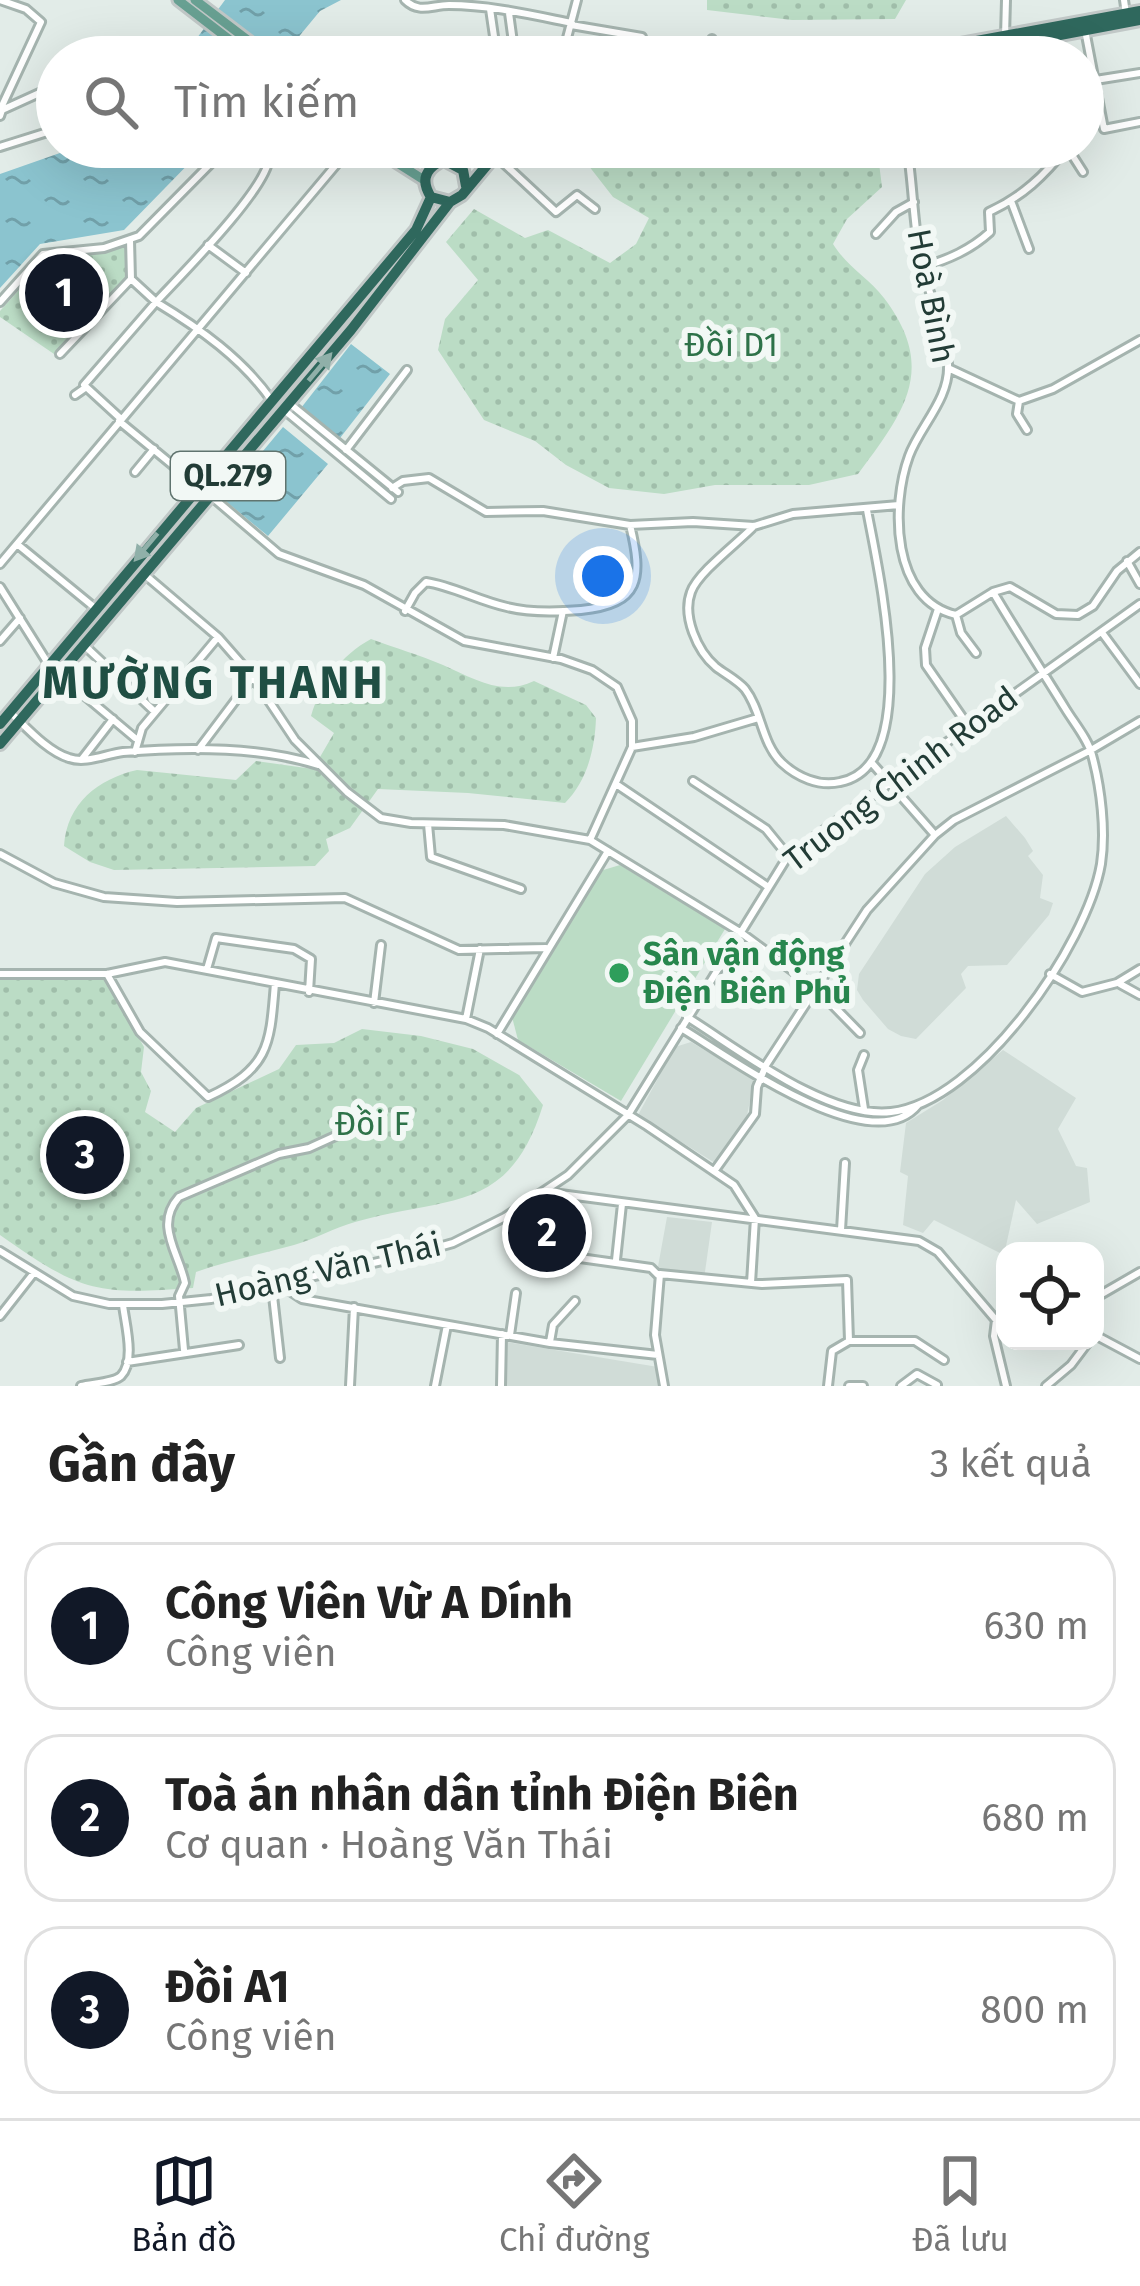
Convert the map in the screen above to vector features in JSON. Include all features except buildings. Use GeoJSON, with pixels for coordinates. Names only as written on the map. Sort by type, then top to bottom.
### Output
{"type":"FeatureCollection","features":[{"type":"Feature","properties":{"kind":"highway"},"geometry":{"type":"LineString","coordinates":[[1029,36],[1125,7],[1140,16]]}},
{"type":"Feature","properties":{"kind":"highway"},"geometry":{"type":"LineString","coordinates":[[1051,36],[1140,16]]}},
{"type":"Feature","properties":{"kind":"highway"},"geometry":{"type":"LineString","coordinates":[[428,168],[424,180],[431,197],[450,202]]}},
{"type":"Feature","properties":{"kind":"highway"},"geometry":{"type":"LineString","coordinates":[[459,168],[465,189]]}},
{"type":"Feature","properties":{"kind":"highway","name":"QL.279"},"geometry":{"type":"LineString","coordinates":[[0,724],[15,717],[60,675],[286,407],[450,202],[483,168]]}},
{"type":"Feature","properties":{"kind":"highway","name":"QL.279"},"geometry":{"type":"LineString","coordinates":[[0,744],[49,665],[416,230],[431,197]]}},
{"type":"Feature","properties":{"kind":"highway"},"geometry":{"type":"LineString","coordinates":[[198,486],[211,496]]}},
{"type":"Feature","properties":{"kind":"highway"},"geometry":{"type":"LineString","coordinates":[[49,665],[60,675]]}},
{"type":"Feature","properties":{"kind":"main road"},"geometry":{"type":"LineString","coordinates":[[178,0],[238,36]]}},
{"type":"Feature","properties":{"kind":"main road"},"geometry":{"type":"LineString","coordinates":[[195,0],[229,36]]}},
{"type":"Feature","properties":{"kind":"main road"},"geometry":{"type":"LineString","coordinates":[[405,168],[424,180]]}},
{"type":"Feature","properties":{"kind":"street"},"geometry":{"type":"LineString","coordinates":[[0,0],[26,9],[41,22],[1,112]]}},
{"type":"Feature","properties":{"kind":"street"},"geometry":{"type":"LineString","coordinates":[[405,0],[419,9],[448,4],[490,9],[637,36]]}},
{"type":"Feature","properties":{"kind":"street"},"geometry":{"type":"LineString","coordinates":[[568,36],[577,0]]}},
{"type":"Feature","properties":{"kind":"street"},"geometry":{"type":"LineString","coordinates":[[1000,36],[1006,0]]}},
{"type":"Feature","properties":{"kind":"street"},"geometry":{"type":"LineString","coordinates":[[490,9],[494,36]]}},
{"type":"Feature","properties":{"kind":"street"},"geometry":{"type":"LineString","coordinates":[[509,12],[512,36]]}},
{"type":"Feature","properties":{"kind":"street"},"geometry":{"type":"LineString","coordinates":[[1085,30],[1086,36]]}},
{"type":"Feature","properties":{"kind":"street"},"geometry":{"type":"LineString","coordinates":[[1104,79],[1140,73]]}},
{"type":"Feature","properties":{"kind":"street"},"geometry":{"type":"LineString","coordinates":[[1,112],[36,91]]}},
{"type":"Feature","properties":{"kind":"street"},"geometry":{"type":"LineString","coordinates":[[1104,129],[1140,122]]}},
{"type":"Feature","properties":{"kind":"street"},"geometry":{"type":"LineString","coordinates":[[0,147],[36,136]]}},
{"type":"Feature","properties":{"kind":"street"},"geometry":{"type":"LineString","coordinates":[[0,302],[43,254],[104,248],[130,240],[149,227],[206,168]]}},
{"type":"Feature","properties":{"kind":"street"},"geometry":{"type":"LineString","coordinates":[[75,395],[208,245],[267,168]]}},
{"type":"Feature","properties":{"kind":"street"},"geometry":{"type":"LineString","coordinates":[[0,564],[334,168]]}},
{"type":"Feature","properties":{"kind":"street"},"geometry":{"type":"LineString","coordinates":[[514,168],[556,212],[577,195],[595,209]]}},
{"type":"Feature","properties":{"kind":"street","name":"Hoà Bình"},"geometry":{"type":"LineString","coordinates":[[910,168],[922,267],[948,368],[939,402],[909,456],[898,505],[907,568],[921,593],[938,608]]}},
{"type":"Feature","properties":{"kind":"street"},"geometry":{"type":"LineString","coordinates":[[922,267],[953,258],[986,236],[989,212],[1011,201],[1051,168]]}},
{"type":"Feature","properties":{"kind":"street"},"geometry":{"type":"LineString","coordinates":[[1080,168],[1083,172]]}},
{"type":"Feature","properties":{"kind":"street"},"geometry":{"type":"LineString","coordinates":[[1011,201],[1029,249]]}},
{"type":"Feature","properties":{"kind":"street"},"geometry":{"type":"LineString","coordinates":[[876,234],[896,212],[914,202]]}},
{"type":"Feature","properties":{"kind":"street"},"geometry":{"type":"LineString","coordinates":[[60,354],[131,279],[130,240]]}},
{"type":"Feature","properties":{"kind":"street"},"geometry":{"type":"LineString","coordinates":[[208,245],[246,273]]}},
{"type":"Feature","properties":{"kind":"street"},"geometry":{"type":"LineString","coordinates":[[131,279],[156,302],[198,327],[261,386],[394,493],[403,481],[429,478],[486,512],[543,511],[630,526],[693,522],[754,526],[793,514],[898,505]]}},
{"type":"Feature","properties":{"kind":"street"},"geometry":{"type":"LineString","coordinates":[[948,368],[1019,401],[1073,379],[1140,340]]}},
{"type":"Feature","properties":{"kind":"street"},"geometry":{"type":"LineString","coordinates":[[343,454],[406,370]]}},
{"type":"Feature","properties":{"kind":"street"},"geometry":{"type":"LineString","coordinates":[[85,388],[198,486]]}},
{"type":"Feature","properties":{"kind":"street"},"geometry":{"type":"LineString","coordinates":[[1019,401],[1018,414],[1027,430]]}},
{"type":"Feature","properties":{"kind":"street"},"geometry":{"type":"LineString","coordinates":[[135,472],[154,449]]}},
{"type":"Feature","properties":{"kind":"street"},"geometry":{"type":"LineString","coordinates":[[211,496],[279,554],[364,584],[464,641],[554,658],[592,670],[617,687],[632,721],[632,748],[590,840]]}},
{"type":"Feature","properties":{"kind":"street"},"geometry":{"type":"LineString","coordinates":[[754,526],[693,587],[689,616],[698,645],[712,664],[744,688],[772,753],[803,778],[839,783],[871,762],[886,716],[892,655],[867,510]]}},
{"type":"Feature","properties":{"kind":"street"},"geometry":{"type":"LineString","coordinates":[[405,611],[426,582],[514,609],[610,607],[634,582],[638,564],[630,526]]}},
{"type":"Feature","properties":{"kind":"street"},"geometry":{"type":"LineString","coordinates":[[17,544],[95,608]]}},
{"type":"Feature","properties":{"kind":"street"},"geometry":{"type":"LineString","coordinates":[[956,615],[1010,587],[1056,614],[1078,615],[1094,606],[1127,561],[1140,552]]}},
{"type":"Feature","properties":{"kind":"street"},"geometry":{"type":"LineString","coordinates":[[1127,561],[1140,584]]}},
{"type":"Feature","properties":{"kind":"street"},"geometry":{"type":"LineString","coordinates":[[145,574],[218,637],[254,677],[295,740],[381,818],[504,825],[590,840],[740,932],[816,988],[860,1033]]}},
{"type":"Feature","properties":{"kind":"street"},"geometry":{"type":"LineString","coordinates":[[0,586],[49,665]]}},
{"type":"Feature","properties":{"kind":"street"},"geometry":{"type":"LineString","coordinates":[[687,1017],[833,1102],[890,1112],[945,1090],[994,1048],[1050,974],[1076,936],[1102,861],[1099,795],[1091,750],[993,592]]}},
{"type":"Feature","properties":{"kind":"street","name":"Truong Chinh Road"},"geometry":{"type":"LineString","coordinates":[[628,1115],[788,856],[1140,604]]}},
{"type":"Feature","properties":{"kind":"street"},"geometry":{"type":"LineString","coordinates":[[956,615],[938,608],[923,654],[969,727]]}},
{"type":"Feature","properties":{"kind":"street"},"geometry":{"type":"LineString","coordinates":[[554,658],[563,611]]}},
{"type":"Feature","properties":{"kind":"street"},"geometry":{"type":"LineString","coordinates":[[956,615],[961,633],[976,653]]}},
{"type":"Feature","properties":{"kind":"street"},"geometry":{"type":"LineString","coordinates":[[0,641],[20,619]]}},
{"type":"Feature","properties":{"kind":"street"},"geometry":{"type":"LineString","coordinates":[[1103,634],[1140,684]]}},
{"type":"Feature","properties":{"kind":"street"},"geometry":{"type":"LineString","coordinates":[[73,636],[155,712]]}},
{"type":"Feature","properties":{"kind":"street"},"geometry":{"type":"LineString","coordinates":[[136,752],[136,739],[155,712],[218,637]]}},
{"type":"Feature","properties":{"kind":"street"},"geometry":{"type":"LineString","coordinates":[[60,675],[136,739]]}},
{"type":"Feature","properties":{"kind":"street"},"geometry":{"type":"LineString","coordinates":[[198,750],[254,677]]}},
{"type":"Feature","properties":{"kind":"street"},"geometry":{"type":"LineString","coordinates":[[15,717],[59,754],[81,760],[198,750],[294,758],[318,765]]}},
{"type":"Feature","properties":{"kind":"street"},"geometry":{"type":"LineString","coordinates":[[632,748],[758,718]]}},
{"type":"Feature","properties":{"kind":"street"},"geometry":{"type":"LineString","coordinates":[[81,760],[113,719]]}},
{"type":"Feature","properties":{"kind":"street"},"geometry":{"type":"LineString","coordinates":[[715,1170],[755,1114],[760,1076],[816,988],[876,898],[935,835],[954,820],[1140,721]]}},
{"type":"Feature","properties":{"kind":"street"},"geometry":{"type":"LineString","coordinates":[[871,762],[935,835]]}},
{"type":"Feature","properties":{"kind":"street"},"geometry":{"type":"LineString","coordinates":[[693,781],[766,830],[788,856]]}},
{"type":"Feature","properties":{"kind":"street"},"geometry":{"type":"LineString","coordinates":[[616,784],[766,886]]}},
{"type":"Feature","properties":{"kind":"street"},"geometry":{"type":"LineString","coordinates":[[428,824],[431,857],[521,889]]}},
{"type":"Feature","properties":{"kind":"street"},"geometry":{"type":"LineString","coordinates":[[496,1034],[608,851]]}},
{"type":"Feature","properties":{"kind":"street"},"geometry":{"type":"LineString","coordinates":[[0,854],[54,883],[104,897],[177,902],[345,898],[446,946],[546,949]]}},
{"type":"Feature","properties":{"kind":"street"},"geometry":{"type":"LineString","coordinates":[[207,970],[216,938],[294,950],[311,958],[310,992]]}},
{"type":"Feature","properties":{"kind":"street"},"geometry":{"type":"LineString","coordinates":[[374,1003],[381,945]]}},
{"type":"Feature","properties":{"kind":"street"},"geometry":{"type":"LineString","coordinates":[[466,1019],[480,949]]}},
{"type":"Feature","properties":{"kind":"street"},"geometry":{"type":"LineString","coordinates":[[0,974],[107,974],[165,962],[466,1019],[628,1115],[734,1185],[754,1218],[751,1283]]}},
{"type":"Feature","properties":{"kind":"street"},"geometry":{"type":"LineString","coordinates":[[1050,974],[1082,992],[1117,982],[1140,969]]}},
{"type":"Feature","properties":{"kind":"street"},"geometry":{"type":"LineString","coordinates":[[107,974],[140,1032],[206,1097],[239,1078],[264,1055],[271,1037],[275,983]]}},
{"type":"Feature","properties":{"kind":"street"},"geometry":{"type":"LineString","coordinates":[[1117,982],[1140,995]]}},
{"type":"Feature","properties":{"kind":"street"},"geometry":{"type":"LineString","coordinates":[[681,1028],[760,1076],[853,1120],[898,1120],[909,1116],[920,1102]]}},
{"type":"Feature","properties":{"kind":"street"},"geometry":{"type":"LineString","coordinates":[[728,1056],[734,1045]]}},
{"type":"Feature","properties":{"kind":"street"},"geometry":{"type":"LineString","coordinates":[[864,1055],[858,1070],[864,1110]]}},
{"type":"Feature","properties":{"kind":"street","name":"Hoàng Văn Thái"},"geometry":{"type":"LineString","coordinates":[[0,1251],[73,1296],[123,1305],[179,1302],[277,1286],[453,1243],[545,1192],[584,1161],[628,1115]]}},
{"type":"Feature","properties":{"kind":"street"},"geometry":{"type":"LineString","coordinates":[[184,1350],[179,1302],[184,1276],[166,1222],[179,1197],[342,1133]]}},
{"type":"Feature","properties":{"kind":"street"},"geometry":{"type":"LineString","coordinates":[[841,1230],[845,1163]]}},
{"type":"Feature","properties":{"kind":"street"},"geometry":{"type":"LineString","coordinates":[[545,1192],[898,1236],[929,1246],[996,1320],[996,1344]]}},
{"type":"Feature","properties":{"kind":"street"},"geometry":{"type":"LineString","coordinates":[[616,1260],[622,1203]]}},
{"type":"Feature","properties":{"kind":"street"},"geometry":{"type":"LineString","coordinates":[[580,1258],[616,1260],[651,1268],[658,1275],[751,1283],[847,1280],[849,1341]]}},
{"type":"Feature","properties":{"kind":"street"},"geometry":{"type":"LineString","coordinates":[[1104,1293],[1140,1272]]}},
{"type":"Feature","properties":{"kind":"street"},"geometry":{"type":"LineString","coordinates":[[0,1316],[33,1274]]}},
{"type":"Feature","properties":{"kind":"street"},"geometry":{"type":"LineString","coordinates":[[658,1275],[655,1335],[664,1386]]}},
{"type":"Feature","properties":{"kind":"street"},"geometry":{"type":"LineString","coordinates":[[280,1358],[277,1286],[302,1299],[550,1343],[659,1355]]}},
{"type":"Feature","properties":{"kind":"street"},"geometry":{"type":"LineString","coordinates":[[501,1386],[516,1293]]}},
{"type":"Feature","properties":{"kind":"street"},"geometry":{"type":"LineString","coordinates":[[550,1343],[553,1325],[575,1301]]}},
{"type":"Feature","properties":{"kind":"street"},"geometry":{"type":"LineString","coordinates":[[81,1386],[117,1378],[127,1362],[123,1305]]}},
{"type":"Feature","properties":{"kind":"street"},"geometry":{"type":"LineString","coordinates":[[350,1386],[354,1307]]}},
{"type":"Feature","properties":{"kind":"street"},"geometry":{"type":"LineString","coordinates":[[435,1386],[448,1324]]}},
{"type":"Feature","properties":{"kind":"street"},"geometry":{"type":"LineString","coordinates":[[828,1386],[832,1351],[849,1341],[915,1340],[944,1360]]}},
{"type":"Feature","properties":{"kind":"street"},"geometry":{"type":"LineString","coordinates":[[1104,1343],[1140,1359]]}},
{"type":"Feature","properties":{"kind":"street"},"geometry":{"type":"LineString","coordinates":[[127,1362],[239,1345]]}},
{"type":"Feature","properties":{"kind":"street"},"geometry":{"type":"LineString","coordinates":[[997,1350],[1006,1386]]}},
{"type":"Feature","properties":{"kind":"street"},"geometry":{"type":"LineString","coordinates":[[1046,1386],[1083,1350]]}},
{"type":"Feature","properties":{"kind":"street"},"geometry":{"type":"LineString","coordinates":[[901,1386],[917,1374],[937,1385]]}},
{"type":"Feature","properties":{"kind":"street"},"geometry":{"type":"LineString","coordinates":[[850,1386],[863,1386]]}},
{"type":"Feature","properties":{"kind":"shaded area"},"geometry":{"type":"Polygon","coordinates":[[[1006,816],[1033,851],[1028,856],[1043,875],[1040,898],[1053,903],[1049,915],[1007,965],[968,966],[961,974],[966,988],[916,1039],[901,1036],[888,1029],[863,1000],[857,990],[859,974],[925,874],[955,847],[1006,816]]]}},
{"type":"Feature","properties":{"kind":"shaded area"},"geometry":{"type":"Polygon","coordinates":[[[691,1042],[754,1079],[747,1116],[715,1163],[638,1115],[675,1047],[691,1042]]]}},
{"type":"Feature","properties":{"kind":"shaded area"},"geometry":{"type":"Polygon","coordinates":[[[1003,1050],[1076,1098],[1058,1129],[1076,1166],[1087,1168],[1090,1202],[1037,1224],[1016,1200],[1007,1242],[996,1242],[996,1251],[934,1220],[923,1233],[903,1225],[908,1176],[900,1172],[906,1123],[943,1100],[1003,1050]]]}},
{"type":"Feature","properties":{"kind":"shaded area"},"geometry":{"type":"Polygon","coordinates":[[[547,1200],[572,1205],[561,1256],[516,1247],[521,1215],[547,1200]]]}},
{"type":"Feature","properties":{"kind":"shaded area"},"geometry":{"type":"Polygon","coordinates":[[[667,1217],[712,1222],[704,1279],[657,1272],[667,1217]]]}},
{"type":"Feature","properties":{"kind":"shaded area"},"geometry":{"type":"Polygon","coordinates":[[[507,1342],[658,1367],[661,1386],[506,1386],[507,1342]]]}},
{"type":"Feature","properties":{"kind":"green space"},"geometry":{"type":"Polygon","coordinates":[[[707,0],[906,0],[895,19],[792,20],[707,10],[707,0]]]}},
{"type":"Feature","properties":{"kind":"green space","name":"Đồi D1"},"geometry":{"type":"Polygon","coordinates":[[[590,168],[880,168],[882,187],[847,219],[833,244],[884,298],[900,323],[912,369],[901,410],[858,474],[809,485],[715,485],[664,494],[609,488],[566,465],[535,441],[484,420],[438,350],[445,319],[478,280],[446,242],[474,209],[525,238],[548,230],[610,263],[636,244],[649,218],[613,197],[590,168]]]}},
{"type":"Feature","properties":{"kind":"green space"},"geometry":{"type":"Polygon","coordinates":[[[128,247],[129,275],[54,354],[0,317],[0,311],[44,262],[56,256],[128,247]]]}},
{"type":"Feature","properties":{"kind":"green space"},"geometry":{"type":"Polygon","coordinates":[[[371,639],[487,684],[510,687],[534,681],[586,705],[596,718],[594,741],[573,794],[565,803],[378,789],[350,828],[326,839],[329,851],[315,866],[114,870],[64,846],[78,805],[123,774],[137,770],[236,780],[256,761],[313,769],[334,733],[311,716],[320,692],[341,662],[371,639]]]}},
{"type":"Feature","properties":{"kind":"green space","name":"Sân vận động Điện Biên Phủ"},"geometry":{"type":"Polygon","coordinates":[[[620,865],[725,929],[621,1101],[518,1040],[512,1017],[600,871],[620,865]]]}},
{"type":"Feature","properties":{"kind":"green space","name":"Đồi F"},"geometry":{"type":"Polygon","coordinates":[[[0,978],[105,979],[144,1047],[141,1072],[151,1091],[145,1112],[175,1132],[196,1108],[279,1069],[296,1045],[334,1043],[362,1029],[473,1049],[519,1075],[543,1105],[529,1141],[512,1166],[493,1184],[470,1195],[355,1222],[294,1245],[196,1272],[193,1288],[133,1291],[90,1285],[51,1268],[0,1235],[0,978]]]}},
{"type":"Feature","properties":{"kind":"water"},"geometry":{"type":"Polygon","coordinates":[[[225,0],[341,0],[320,11],[299,36],[198,36],[225,0]]]}},
{"type":"Feature","properties":{"kind":"water"},"geometry":{"type":"Polygon","coordinates":[[[36,161],[36,168],[185,168],[124,230],[40,244],[0,288],[0,174],[36,161]]]}},
{"type":"Feature","properties":{"kind":"water"},"geometry":{"type":"Polygon","coordinates":[[[351,344],[390,374],[340,438],[301,408],[351,344]]]}},
{"type":"Feature","properties":{"kind":"water"},"geometry":{"type":"Polygon","coordinates":[[[283,427],[328,464],[268,536],[223,499],[283,427]]]}},
{"type":"Feature","properties":{"kind":"place","name":"Công Viên Vừ A Dính"},"geometry":{"type":"Point","coordinates":[64,293]}},
{"type":"Feature","properties":{"kind":"place","name":"Sân vận động Điện Biên Phủ"},"geometry":{"type":"Point","coordinates":[619,973]}},
{"type":"Feature","properties":{"kind":"place","name":"Đồi A1"},"geometry":{"type":"Point","coordinates":[85,1155]}},
{"type":"Feature","properties":{"kind":"place","name":"Toà án nhân dân tỉnh Điện Biên"},"geometry":{"type":"Point","coordinates":[547,1233]}},
{"type":"Feature","properties":{"kind":"district","name":"MƯỜNG THANH"},"geometry":{"type":"Point","coordinates":[214,683]}}]}
